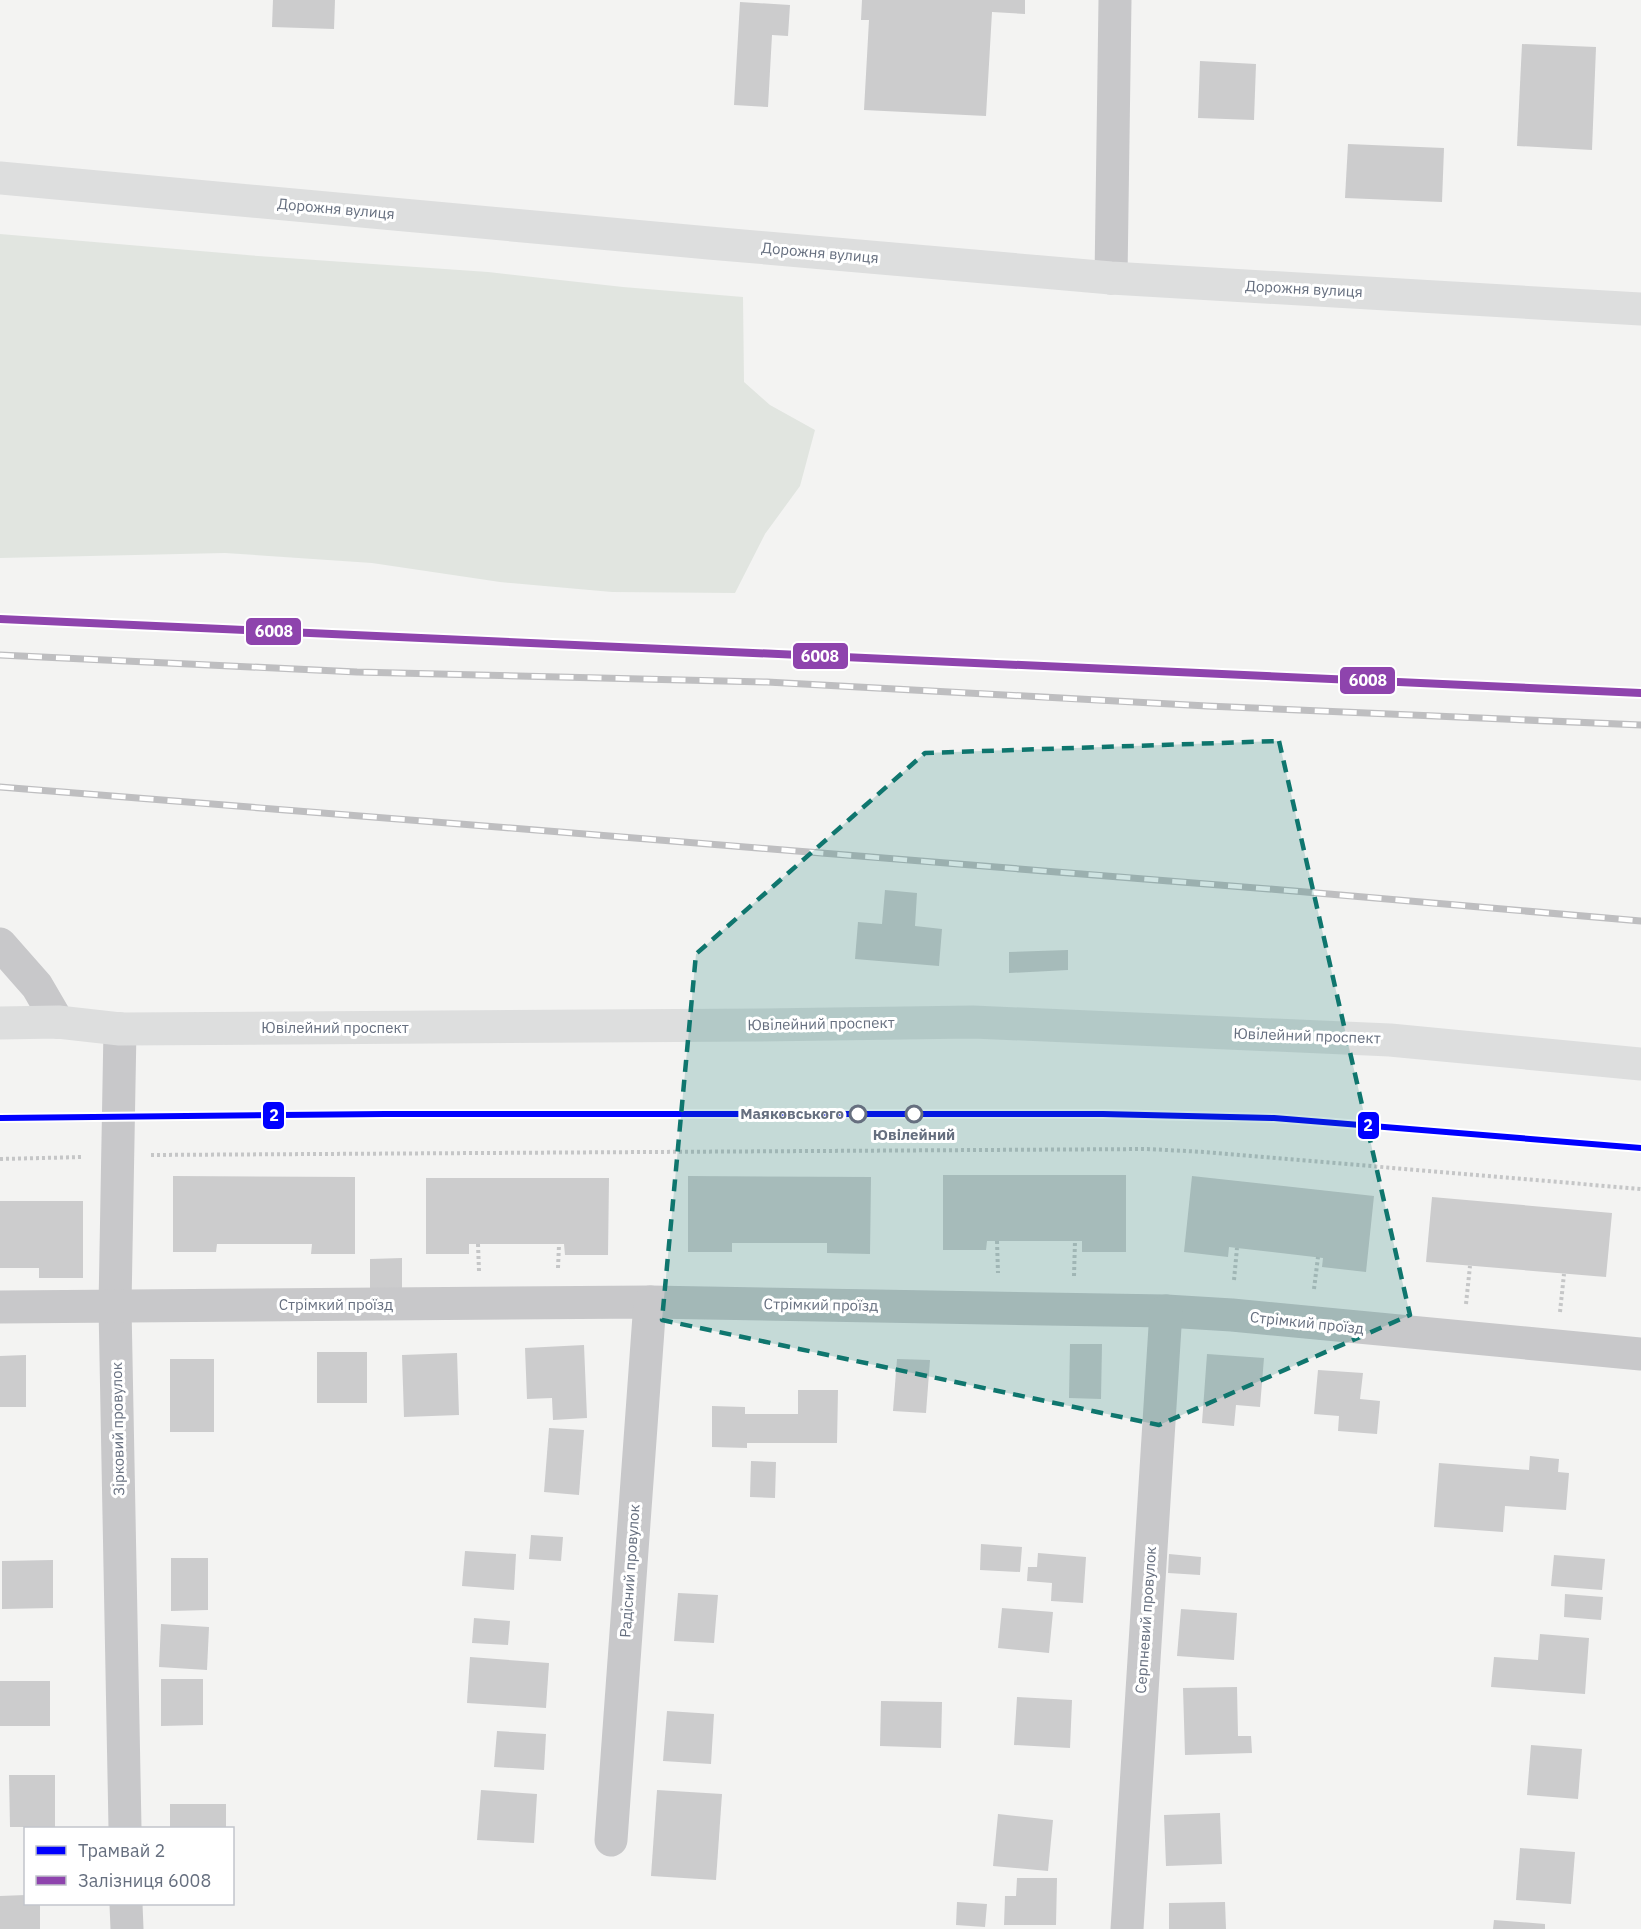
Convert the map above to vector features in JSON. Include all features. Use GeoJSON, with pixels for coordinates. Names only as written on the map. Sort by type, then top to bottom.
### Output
{"type":"FeatureCollection","features":[{"type":"Feature","properties":{"kind":"main road","name":"Дорожня вулиця"},"geometry":{"type":"LineString","coordinates":[[0,178],[1111,278],[1641,309]]}},
{"type":"Feature","properties":{"kind":"main road","name":"Ювілейний проспект"},"geometry":{"type":"LineString","coordinates":[[0,1023],[58,1022],[120,1029],[748,1026],[973,1022],[1390,1040],[1641,1064]]}},
{"type":"Feature","properties":{"kind":"street"},"geometry":{"type":"LineString","coordinates":[[1111,278],[1115,0]]}},
{"type":"Feature","properties":{"kind":"street"},"geometry":{"type":"LineString","coordinates":[[0,944],[37,986],[58,1022]]}},
{"type":"Feature","properties":{"kind":"street","name":"Зірковий провулок"},"geometry":{"type":"LineString","coordinates":[[120,1029],[115,1306],[125,1827]]}},
{"type":"Feature","properties":{"kind":"street","name":"Стрімкий проїзд"},"geometry":{"type":"LineString","coordinates":[[0,1307],[650,1302],[1166,1311],[1232,1315],[1641,1354]]}},
{"type":"Feature","properties":{"kind":"street","name":"Радісний провулок"},"geometry":{"type":"LineString","coordinates":[[611,1840],[650,1302]]}},
{"type":"Feature","properties":{"kind":"street","name":"Серпневий провулок"},"geometry":{"type":"LineString","coordinates":[[1127,1929],[1166,1311]]}},
{"type":"Feature","properties":{"kind":"street"},"geometry":{"type":"LineString","coordinates":[[126,1905],[127,1929]]}},
{"type":"Feature","properties":{"kind":"path"},"geometry":{"type":"LineString","coordinates":[[0,1159],[117,1155],[1147,1149],[1205,1152],[1641,1190]]}},
{"type":"Feature","properties":{"kind":"highlighted area"},"geometry":{"type":"Polygon","coordinates":[[[1279,741],[1410,1315],[1159,1425],[662,1320],[696,954],[925,753],[1279,741]]]}},
{"type":"Feature","properties":{"kind":"shaded area"},"geometry":{"type":"Polygon","coordinates":[[[0,234],[258,256],[488,272],[743,297],[744,382],[770,405],[815,430],[800,486],[765,534],[735,593],[612,592],[500,582],[372,563],[225,553],[0,558],[0,234]]]}},
{"type":"Feature","properties":{"kind":"building"},"geometry":{"type":"Polygon","coordinates":[[[273,0],[335,0],[334,29],[272,27],[273,0]]]}},
{"type":"Feature","properties":{"kind":"building"},"geometry":{"type":"Polygon","coordinates":[[[862,0],[1025,0],[1025,14],[992,12],[986,116],[864,110],[869,20],[861,20],[862,0]]]}},
{"type":"Feature","properties":{"kind":"building"},"geometry":{"type":"Polygon","coordinates":[[[740,2],[790,5],[788,36],[772,35],[768,107],[734,105],[740,2]]]}},
{"type":"Feature","properties":{"kind":"building"},"geometry":{"type":"Polygon","coordinates":[[[1522,44],[1596,47],[1592,150],[1517,146],[1522,44]]]}},
{"type":"Feature","properties":{"kind":"building"},"geometry":{"type":"Polygon","coordinates":[[[1200,61],[1256,64],[1254,120],[1198,118],[1200,61]]]}},
{"type":"Feature","properties":{"kind":"building"},"geometry":{"type":"Polygon","coordinates":[[[1348,144],[1444,148],[1442,202],[1345,198],[1348,144]]]}},
{"type":"Feature","properties":{"kind":"building"},"geometry":{"type":"Polygon","coordinates":[[[885,890],[917,893],[915,926],[942,929],[939,966],[855,959],[858,922],[882,924],[885,890]]]}},
{"type":"Feature","properties":{"kind":"building"},"geometry":{"type":"Polygon","coordinates":[[[1068,950],[1068,970],[1009,973],[1009,952],[1068,950]]]}},
{"type":"Feature","properties":{"kind":"building"},"geometry":{"type":"Polygon","coordinates":[[[943,1175],[1126,1175],[1126,1252],[1082,1252],[1082,1241],[987,1241],[986,1250],[943,1250],[943,1175]]]}},
{"type":"Feature","properties":{"kind":"building"},"geometry":{"type":"Polygon","coordinates":[[[173,1176],[355,1177],[355,1254],[311,1254],[312,1244],[217,1244],[216,1252],[173,1252],[173,1176]]]}},
{"type":"Feature","properties":{"kind":"building"},"geometry":{"type":"Polygon","coordinates":[[[688,1176],[871,1177],[870,1254],[827,1253],[827,1243],[732,1243],[732,1252],[688,1252],[688,1176]]]}},
{"type":"Feature","properties":{"kind":"building"},"geometry":{"type":"Polygon","coordinates":[[[1192,1176],[1374,1196],[1366,1272],[1322,1267],[1323,1258],[1229,1247],[1228,1257],[1184,1252],[1192,1176]]]}},
{"type":"Feature","properties":{"kind":"building"},"geometry":{"type":"Polygon","coordinates":[[[426,1178],[609,1178],[608,1255],[565,1255],[564,1244],[469,1244],[469,1254],[426,1254],[426,1178]]]}},
{"type":"Feature","properties":{"kind":"building"},"geometry":{"type":"Polygon","coordinates":[[[1432,1197],[1612,1213],[1606,1277],[1426,1262],[1432,1197]]]}},
{"type":"Feature","properties":{"kind":"building"},"geometry":{"type":"Polygon","coordinates":[[[0,1201],[83,1201],[83,1278],[39,1278],[39,1268],[0,1268],[0,1201]]]}},
{"type":"Feature","properties":{"kind":"building"},"geometry":{"type":"Polygon","coordinates":[[[402,1258],[402,1289],[370,1289],[370,1259],[402,1258]]]}},
{"type":"Feature","properties":{"kind":"building"},"geometry":{"type":"Polygon","coordinates":[[[1070,1344],[1102,1344],[1101,1399],[1069,1398],[1070,1344]]]}},
{"type":"Feature","properties":{"kind":"building"},"geometry":{"type":"Polygon","coordinates":[[[584,1345],[587,1418],[553,1420],[552,1398],[527,1399],[525,1348],[584,1345]]]}},
{"type":"Feature","properties":{"kind":"building"},"geometry":{"type":"Polygon","coordinates":[[[317,1352],[367,1352],[367,1403],[317,1403],[317,1352]]]}},
{"type":"Feature","properties":{"kind":"building"},"geometry":{"type":"Polygon","coordinates":[[[457,1353],[459,1415],[404,1417],[402,1355],[457,1353]]]}},
{"type":"Feature","properties":{"kind":"building"},"geometry":{"type":"Polygon","coordinates":[[[1207,1354],[1264,1358],[1260,1407],[1236,1405],[1234,1426],[1202,1423],[1207,1354]]]}},
{"type":"Feature","properties":{"kind":"building"},"geometry":{"type":"Polygon","coordinates":[[[26,1355],[26,1407],[0,1407],[0,1356],[26,1355]]]}},
{"type":"Feature","properties":{"kind":"building"},"geometry":{"type":"Polygon","coordinates":[[[170,1359],[214,1359],[214,1432],[170,1432],[170,1359]]]}},
{"type":"Feature","properties":{"kind":"building"},"geometry":{"type":"Polygon","coordinates":[[[897,1359],[930,1360],[926,1413],[893,1411],[897,1359]]]}},
{"type":"Feature","properties":{"kind":"building"},"geometry":{"type":"Polygon","coordinates":[[[1318,1370],[1363,1373],[1360,1399],[1380,1401],[1377,1434],[1338,1431],[1339,1416],[1314,1414],[1318,1370]]]}},
{"type":"Feature","properties":{"kind":"building"},"geometry":{"type":"Polygon","coordinates":[[[798,1390],[838,1390],[837,1443],[747,1443],[747,1448],[712,1447],[712,1406],[745,1407],[745,1414],[798,1414],[798,1390]]]}},
{"type":"Feature","properties":{"kind":"building"},"geometry":{"type":"Polygon","coordinates":[[[549,1428],[584,1430],[579,1495],[544,1492],[549,1428]]]}},
{"type":"Feature","properties":{"kind":"building"},"geometry":{"type":"Polygon","coordinates":[[[1530,1456],[1559,1459],[1558,1472],[1569,1473],[1566,1510],[1505,1506],[1503,1532],[1434,1527],[1439,1463],[1529,1470],[1530,1456]]]}},
{"type":"Feature","properties":{"kind":"building"},"geometry":{"type":"Polygon","coordinates":[[[751,1461],[776,1462],[775,1498],[750,1497],[751,1461]]]}},
{"type":"Feature","properties":{"kind":"building"},"geometry":{"type":"Polygon","coordinates":[[[531,1535],[563,1537],[561,1561],[529,1559],[531,1535]]]}},
{"type":"Feature","properties":{"kind":"building"},"geometry":{"type":"Polygon","coordinates":[[[981,1544],[1022,1547],[1020,1572],[980,1570],[981,1544]]]}},
{"type":"Feature","properties":{"kind":"building"},"geometry":{"type":"Polygon","coordinates":[[[465,1551],[516,1554],[514,1590],[462,1586],[465,1551]]]}},
{"type":"Feature","properties":{"kind":"building"},"geometry":{"type":"Polygon","coordinates":[[[1038,1553],[1086,1557],[1083,1603],[1051,1601],[1052,1583],[1027,1581],[1028,1567],[1037,1567],[1038,1553]]]}},
{"type":"Feature","properties":{"kind":"building"},"geometry":{"type":"Polygon","coordinates":[[[1169,1554],[1201,1557],[1200,1575],[1168,1573],[1169,1554]]]}},
{"type":"Feature","properties":{"kind":"building"},"geometry":{"type":"Polygon","coordinates":[[[1554,1555],[1605,1559],[1602,1590],[1551,1586],[1554,1555]]]}},
{"type":"Feature","properties":{"kind":"building"},"geometry":{"type":"Polygon","coordinates":[[[171,1558],[208,1558],[208,1610],[171,1611],[171,1558]]]}},
{"type":"Feature","properties":{"kind":"building"},"geometry":{"type":"Polygon","coordinates":[[[53,1560],[53,1608],[2,1609],[2,1561],[53,1560]]]}},
{"type":"Feature","properties":{"kind":"building"},"geometry":{"type":"Polygon","coordinates":[[[678,1593],[718,1595],[714,1643],[674,1641],[678,1593]]]}},
{"type":"Feature","properties":{"kind":"building"},"geometry":{"type":"Polygon","coordinates":[[[1565,1594],[1603,1597],[1601,1620],[1564,1617],[1565,1594]]]}},
{"type":"Feature","properties":{"kind":"building"},"geometry":{"type":"Polygon","coordinates":[[[1002,1608],[1053,1612],[1049,1653],[998,1648],[1002,1608]]]}},
{"type":"Feature","properties":{"kind":"building"},"geometry":{"type":"Polygon","coordinates":[[[1181,1609],[1237,1613],[1234,1660],[1177,1656],[1181,1609]]]}},
{"type":"Feature","properties":{"kind":"building"},"geometry":{"type":"Polygon","coordinates":[[[474,1618],[510,1621],[508,1645],[472,1643],[474,1618]]]}},
{"type":"Feature","properties":{"kind":"building"},"geometry":{"type":"Polygon","coordinates":[[[161,1624],[209,1627],[207,1670],[159,1667],[161,1624]]]}},
{"type":"Feature","properties":{"kind":"building"},"geometry":{"type":"Polygon","coordinates":[[[1540,1634],[1589,1638],[1585,1694],[1491,1687],[1494,1657],[1538,1660],[1540,1634]]]}},
{"type":"Feature","properties":{"kind":"building"},"geometry":{"type":"Polygon","coordinates":[[[470,1657],[549,1663],[546,1708],[467,1703],[470,1657]]]}},
{"type":"Feature","properties":{"kind":"building"},"geometry":{"type":"Polygon","coordinates":[[[161,1679],[203,1679],[203,1725],[161,1726],[161,1679]]]}},
{"type":"Feature","properties":{"kind":"building"},"geometry":{"type":"Polygon","coordinates":[[[0,1681],[50,1681],[50,1726],[0,1726],[0,1681]]]}},
{"type":"Feature","properties":{"kind":"building"},"geometry":{"type":"Polygon","coordinates":[[[1237,1687],[1238,1736],[1251,1736],[1252,1753],[1185,1755],[1183,1688],[1237,1687]]]}},
{"type":"Feature","properties":{"kind":"building"},"geometry":{"type":"Polygon","coordinates":[[[1017,1697],[1072,1700],[1070,1748],[1014,1745],[1017,1697]]]}},
{"type":"Feature","properties":{"kind":"building"},"geometry":{"type":"Polygon","coordinates":[[[881,1701],[942,1702],[941,1748],[880,1746],[881,1701]]]}},
{"type":"Feature","properties":{"kind":"building"},"geometry":{"type":"Polygon","coordinates":[[[667,1711],[714,1714],[711,1764],[663,1761],[667,1711]]]}},
{"type":"Feature","properties":{"kind":"building"},"geometry":{"type":"Polygon","coordinates":[[[497,1731],[546,1734],[544,1770],[494,1767],[497,1731]]]}},
{"type":"Feature","properties":{"kind":"building"},"geometry":{"type":"Polygon","coordinates":[[[1531,1745],[1582,1749],[1578,1799],[1527,1795],[1531,1745]]]}},
{"type":"Feature","properties":{"kind":"building"},"geometry":{"type":"Polygon","coordinates":[[[9,1775],[55,1775],[55,1827],[10,1827],[9,1775]]]}},
{"type":"Feature","properties":{"kind":"building"},"geometry":{"type":"Polygon","coordinates":[[[481,1790],[537,1794],[534,1843],[477,1840],[481,1790]]]}},
{"type":"Feature","properties":{"kind":"building"},"geometry":{"type":"Polygon","coordinates":[[[657,1790],[722,1794],[716,1880],[651,1876],[657,1790]]]}},
{"type":"Feature","properties":{"kind":"building"},"geometry":{"type":"Polygon","coordinates":[[[170,1804],[226,1804],[226,1827],[170,1827],[170,1804]]]}},
{"type":"Feature","properties":{"kind":"building"},"geometry":{"type":"Polygon","coordinates":[[[1220,1813],[1222,1864],[1166,1866],[1164,1815],[1220,1813]]]}},
{"type":"Feature","properties":{"kind":"building"},"geometry":{"type":"Polygon","coordinates":[[[998,1814],[1053,1820],[1048,1871],[993,1866],[998,1814]]]}},
{"type":"Feature","properties":{"kind":"building"},"geometry":{"type":"Polygon","coordinates":[[[1520,1848],[1575,1852],[1571,1904],[1516,1900],[1520,1848]]]}},
{"type":"Feature","properties":{"kind":"building"},"geometry":{"type":"Polygon","coordinates":[[[1017,1878],[1057,1878],[1056,1925],[1004,1925],[1005,1896],[1016,1896],[1017,1878]]]}},
{"type":"Feature","properties":{"kind":"building"},"geometry":{"type":"Polygon","coordinates":[[[24,1895],[24,1905],[40,1905],[40,1929],[0,1929],[0,1896],[24,1895]]]}},
{"type":"Feature","properties":{"kind":"building"},"geometry":{"type":"Polygon","coordinates":[[[957,1902],[987,1904],[985,1927],[956,1925],[957,1902]]]}},
{"type":"Feature","properties":{"kind":"building"},"geometry":{"type":"Polygon","coordinates":[[[1225,1902],[1226,1929],[1169,1929],[1169,1903],[1225,1902]]]}},
{"type":"Feature","properties":{"kind":"building"},"geometry":{"type":"Polygon","coordinates":[[[1494,1920],[1545,1924],[1545,1929],[1493,1929],[1494,1920]]]}},
{"type":"Feature","properties":{"kind":"railway"},"geometry":{"type":"LineString","coordinates":[[0,655],[357,672],[767,682],[1207,706],[1641,725]]}},
{"type":"Feature","properties":{"kind":"railway"},"geometry":{"type":"LineString","coordinates":[[0,787],[1641,921]]}},
{"type":"Feature","properties":{"kind":"tram line","name":"2"},"geometry":{"type":"LineString","coordinates":[[0,1118],[385,1114],[1103,1114],[1274,1118],[1641,1148]]}},
{"type":"Feature","properties":{"kind":"rail line","name":"6008"},"geometry":{"type":"LineString","coordinates":[[0,619],[1641,693]]}},
{"type":"Feature","properties":{"kind":"place","name":"Маяковського"},"geometry":{"type":"Point","coordinates":[858,1114]}},
{"type":"Feature","properties":{"kind":"place","name":"Ювілейний"},"geometry":{"type":"Point","coordinates":[914,1114]}}]}
